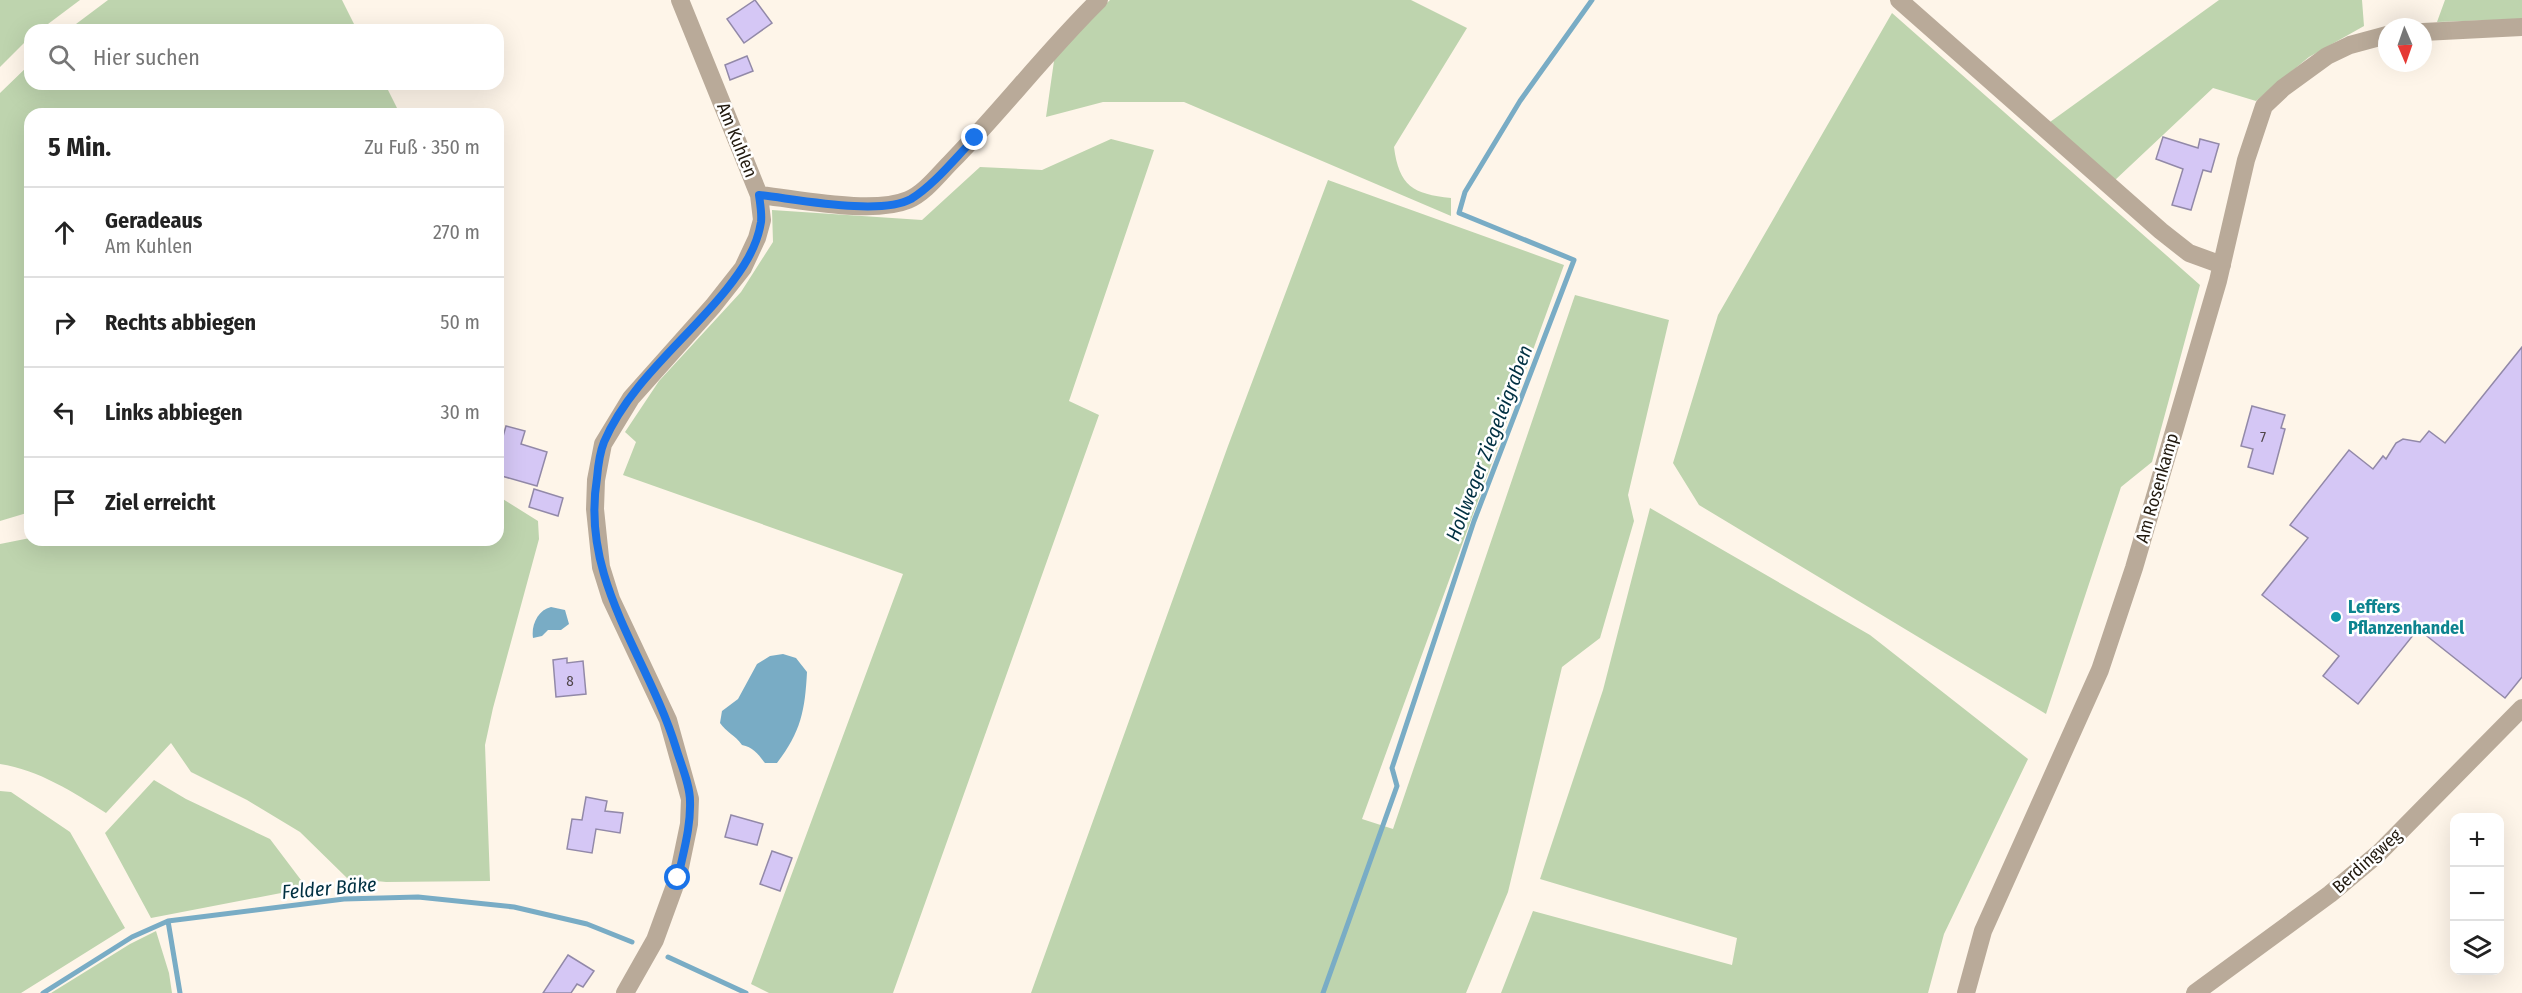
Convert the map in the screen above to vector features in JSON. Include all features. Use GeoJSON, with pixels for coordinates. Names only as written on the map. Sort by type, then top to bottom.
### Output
{"type":"FeatureCollection","features":[{"type":"Feature","properties":{"kind":"street","name":"Am Kuhlen"},"geometry":{"type":"LineString","coordinates":[[625,993],[655,940],[678,878],[689,824],[690,799],[668,720],[611,599],[601,567],[595,509],[596,480],[603,444],[631,398],[713,306],[743,268],[757,238],[762,220],[759,195],[680,0]]}},
{"type":"Feature","properties":{"kind":"street"},"geometry":{"type":"LineString","coordinates":[[759,195],[857,206],[885,206],[909,200],[924,190],[975,138],[1067,31],[1099,0]]}},
{"type":"Feature","properties":{"kind":"street"},"geometry":{"type":"LineString","coordinates":[[1899,0],[2161,231],[2189,253],[2222,265]]}},
{"type":"Feature","properties":{"kind":"street"},"geometry":{"type":"LineString","coordinates":[[2432,32],[2522,27]]}},
{"type":"Feature","properties":{"kind":"street","name":"Am Rosenkamp"},"geometry":{"type":"LineString","coordinates":[[1966,993],[1983,931],[2100,670],[2134,568],[2222,265],[2246,160],[2264,106],[2283,87],[2327,56],[2350,45],[2378,37]]}},
{"type":"Feature","properties":{"kind":"street","name":"Berdingweg"},"geometry":{"type":"LineString","coordinates":[[2195,993],[2330,894],[2379,853],[2522,708]]}},
{"type":"Feature","properties":{"kind":"green space"},"geometry":{"type":"Polygon","coordinates":[[[0,0],[80,0],[48,24],[24,24],[24,43],[0,67],[0,0]]]}},
{"type":"Feature","properties":{"kind":"green space"},"geometry":{"type":"Polygon","coordinates":[[[108,0],[342,0],[354,24],[76,24],[108,0]]]}},
{"type":"Feature","properties":{"kind":"green space"},"geometry":{"type":"Polygon","coordinates":[[[1110,0],[1411,0],[1467,28],[1394,147],[1396,160],[1404,179],[1410,186],[1427,194],[1451,198],[1451,216],[1184,102],[1103,102],[1046,117],[1055,54],[1110,0]]]}},
{"type":"Feature","properties":{"kind":"green space"},"geometry":{"type":"Polygon","coordinates":[[[2219,0],[2362,0],[2364,26],[2309,57],[2256,101],[2213,88],[2114,181],[2050,122],[2219,0]]]}},
{"type":"Feature","properties":{"kind":"green space"},"geometry":{"type":"Polygon","coordinates":[[[2445,0],[2522,0],[2522,19],[2437,22],[2445,0]]]}},
{"type":"Feature","properties":{"kind":"green space"},"geometry":{"type":"Polygon","coordinates":[[[1892,13],[2200,285],[2152,462],[2121,487],[2046,714],[1699,505],[1673,463],[1718,315],[1892,13]]]}},
{"type":"Feature","properties":{"kind":"green space"},"geometry":{"type":"Polygon","coordinates":[[[24,70],[24,90],[388,90],[397,108],[24,108],[24,514],[0,521],[0,93],[24,70]]]}},
{"type":"Feature","properties":{"kind":"green space"},"geometry":{"type":"Polygon","coordinates":[[[1111,139],[1154,150],[1069,401],[1099,415],[893,993],[769,993],[751,984],[903,574],[623,475],[636,442],[625,432],[659,381],[741,292],[773,242],[772,210],[922,220],[980,167],[1042,170],[1111,139]]]}},
{"type":"Feature","properties":{"kind":"green space"},"geometry":{"type":"Polygon","coordinates":[[[1328,180],[1564,265],[1362,819],[1393,829],[1575,295],[1669,320],[1628,495],[1634,521],[1600,638],[1562,667],[1508,892],[1466,993],[1031,993],[1228,446],[1328,180]]]}},
{"type":"Feature","properties":{"kind":"green space"},"geometry":{"type":"Polygon","coordinates":[[[504,500],[538,521],[539,539],[485,745],[490,881],[386,882],[347,878],[300,832],[247,800],[191,772],[171,743],[106,813],[42,777],[0,764],[0,544],[24,539],[24,546],[504,546],[504,500]]]}},
{"type":"Feature","properties":{"kind":"green space"},"geometry":{"type":"Polygon","coordinates":[[[1650,508],[1870,635],[2028,759],[1944,934],[1928,993],[1501,993],[1533,911],[1732,965],[1737,938],[1540,879],[1603,690],[1650,508]]]}},
{"type":"Feature","properties":{"kind":"green space"},"geometry":{"type":"Polygon","coordinates":[[[154,780],[186,799],[270,839],[307,888],[151,918],[105,833],[154,780]]]}},
{"type":"Feature","properties":{"kind":"green space"},"geometry":{"type":"Polygon","coordinates":[[[0,791],[11,792],[70,832],[125,928],[21,993],[0,993],[0,791]]]}},
{"type":"Feature","properties":{"kind":"green space"},"geometry":{"type":"Polygon","coordinates":[[[156,931],[169,973],[172,993],[51,993],[130,944],[156,931]]]}},
{"type":"Feature","properties":{"kind":"water"},"geometry":{"type":"Polygon","coordinates":[[[551,607],[565,610],[569,624],[561,630],[548,630],[542,636],[533,638],[536,619],[542,611],[551,607]]]}},
{"type":"Feature","properties":{"kind":"water"},"geometry":{"type":"Polygon","coordinates":[[[783,654],[796,658],[807,672],[805,698],[797,731],[792,741],[777,763],[765,763],[755,751],[742,745],[720,723],[722,711],[738,699],[757,664],[770,656],[783,654]]]}},
{"type":"Feature","properties":{"kind":"building"},"geometry":{"type":"Polygon","coordinates":[[[755,0],[772,23],[744,43],[727,19],[755,0]]]}},
{"type":"Feature","properties":{"kind":"building"},"geometry":{"type":"Polygon","coordinates":[[[747,56],[753,71],[730,80],[725,65],[747,56]]]}},
{"type":"Feature","properties":{"kind":"building"},"geometry":{"type":"Polygon","coordinates":[[[2163,137],[2198,148],[2200,139],[2219,144],[2211,172],[2203,170],[2191,210],[2172,205],[2183,169],[2156,159],[2163,137]]]}},
{"type":"Feature","properties":{"kind":"building"},"geometry":{"type":"Polygon","coordinates":[[[2522,347],[2522,677],[2505,698],[2418,629],[2358,704],[2323,676],[2339,656],[2262,595],[2308,538],[2290,525],[2349,450],[2373,469],[2383,456],[2386,459],[2396,443],[2403,439],[2420,442],[2429,431],[2445,443],[2522,347]]]}},
{"type":"Feature","properties":{"kind":"building"},"geometry":{"type":"Polygon","coordinates":[[[2252,406],[2285,415],[2281,428],[2285,429],[2273,474],[2248,467],[2253,449],[2241,446],[2252,406]]]}},
{"type":"Feature","properties":{"kind":"building"},"geometry":{"type":"Polygon","coordinates":[[[506,426],[525,431],[521,444],[547,452],[537,486],[504,477],[506,426]]]}},
{"type":"Feature","properties":{"kind":"building"},"geometry":{"type":"Polygon","coordinates":[[[534,489],[563,498],[558,516],[529,507],[534,489]]]}},
{"type":"Feature","properties":{"kind":"building"},"geometry":{"type":"Polygon","coordinates":[[[567,658],[567,663],[583,661],[586,694],[556,697],[553,660],[567,658]]]}},
{"type":"Feature","properties":{"kind":"building"},"geometry":{"type":"Polygon","coordinates":[[[586,797],[607,801],[605,811],[623,813],[620,833],[596,829],[592,853],[567,849],[572,819],[582,820],[586,797]]]}},
{"type":"Feature","properties":{"kind":"building"},"geometry":{"type":"Polygon","coordinates":[[[731,815],[763,824],[757,845],[725,837],[731,815]]]}},
{"type":"Feature","properties":{"kind":"building"},"geometry":{"type":"Polygon","coordinates":[[[772,851],[792,858],[780,891],[760,884],[772,851]]]}},
{"type":"Feature","properties":{"kind":"building"},"geometry":{"type":"Polygon","coordinates":[[[568,955],[594,971],[583,987],[577,984],[571,993],[543,993],[568,955]]]}},
{"type":"Feature","properties":{"kind":"waterway","name":"Hollweger Ziegeleigraben"},"geometry":{"type":"LineString","coordinates":[[1323,993],[1397,786],[1392,768],[1474,521],[1574,260],[1459,213],[1465,192],[1520,101],[1592,0]]}},
{"type":"Feature","properties":{"kind":"waterway","name":"Felder Bäke"},"geometry":{"type":"LineString","coordinates":[[43,993],[132,937],[168,921],[344,899],[418,897],[514,907],[587,924],[632,942]]}},
{"type":"Feature","properties":{"kind":"waterway"},"geometry":{"type":"LineString","coordinates":[[168,921],[180,993]]}},
{"type":"Feature","properties":{"kind":"waterway","name":"Felder Bäke"},"geometry":{"type":"LineString","coordinates":[[668,957],[746,993]]}},
{"type":"Feature","properties":{"kind":"place","name":"Leffers Pflanzenhandel"},"geometry":{"type":"Point","coordinates":[2336,617]}},
{"type":"Feature","properties":{"kind":"route"},"geometry":{"type":"LineString","coordinates":[[678,878],[689,824],[690,799],[668,720],[611,599],[601,567],[595,509],[596,480],[603,444],[631,398],[662,360],[713,306],[743,268],[757,238],[762,220],[759,195],[857,206],[885,206],[909,200],[924,190],[975,138]]}}]}
